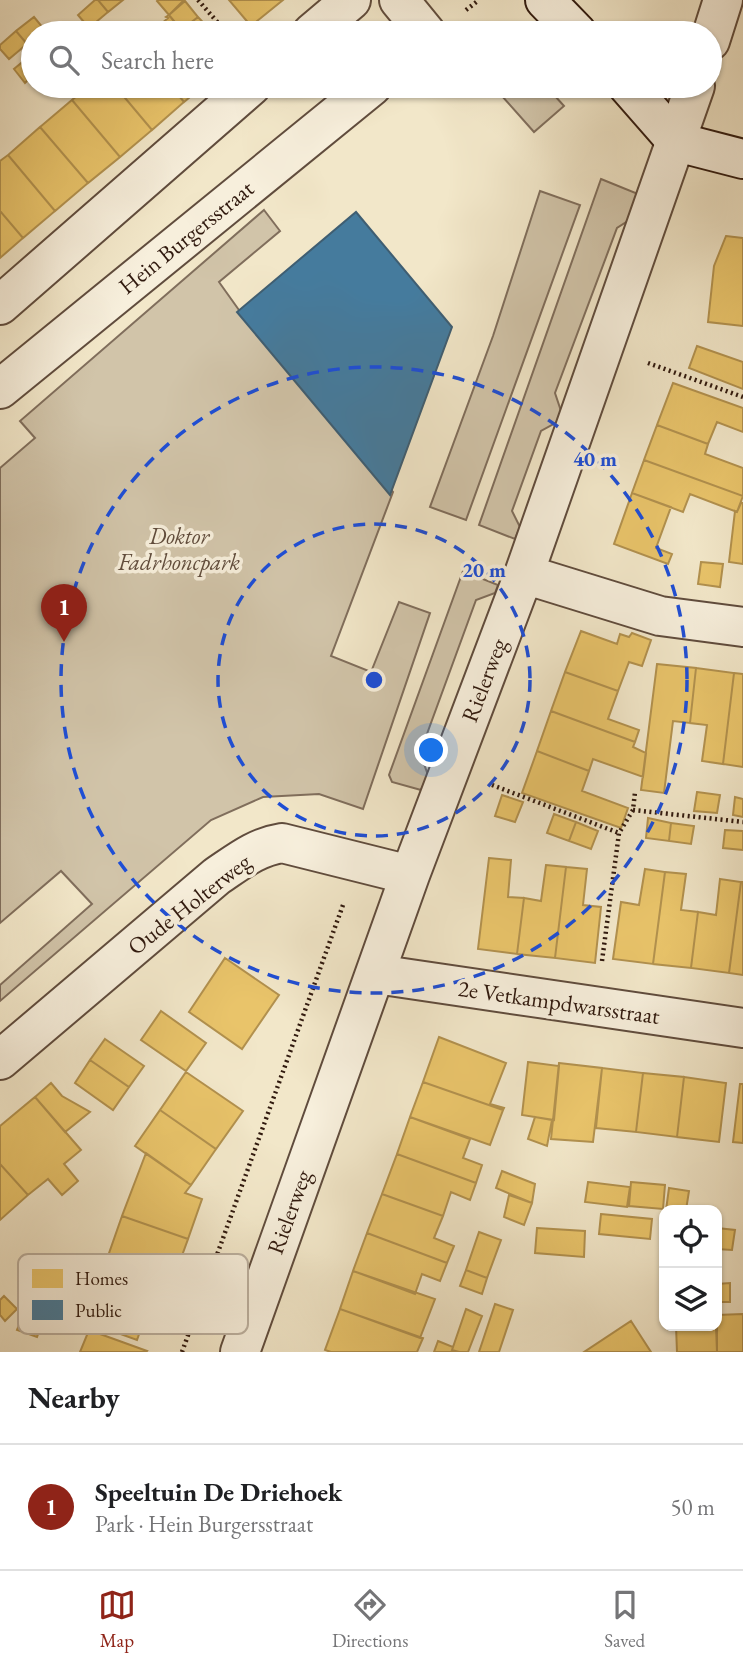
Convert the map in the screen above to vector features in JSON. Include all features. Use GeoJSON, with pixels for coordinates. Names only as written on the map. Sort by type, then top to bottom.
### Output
{"type":"FeatureCollection","features":[{"type":"Feature","properties":{"kind":"street"},"geometry":{"type":"LineString","coordinates":[[327,21],[351,0]]}},
{"type":"Feature","properties":{"kind":"street"},"geometry":{"type":"LineString","coordinates":[[399,0],[416,21]]}},
{"type":"Feature","properties":{"kind":"street"},"geometry":{"type":"LineString","coordinates":[[545,0],[565,21]]}},
{"type":"Feature","properties":{"kind":"street"},"geometry":{"type":"LineString","coordinates":[[716,21],[723,0]]}},
{"type":"Feature","properties":{"kind":"street"},"geometry":{"type":"LineString","coordinates":[[0,305],[237,98]]}},
{"type":"Feature","properties":{"kind":"street","name":"Hein Burgersstraat"},"geometry":{"type":"LineString","coordinates":[[0,389],[357,98]]}},
{"type":"Feature","properties":{"kind":"street"},"geometry":{"type":"LineString","coordinates":[[638,98],[677,142],[743,159]]}},
{"type":"Feature","properties":{"kind":"street","name":"Rielerweg"},"geometry":{"type":"LineString","coordinates":[[248,1329],[410,875],[524,574],[691,98]]}},
{"type":"Feature","properties":{"kind":"street"},"geometry":{"type":"LineString","coordinates":[[524,574],[660,616],[743,627]]}},
{"type":"Feature","properties":{"kind":"street","name":"Oude Holterweg"},"geometry":{"type":"LineString","coordinates":[[0,1060],[217,877],[267,845],[282,843],[410,875]]}},
{"type":"Feature","properties":{"kind":"street","name":"2e Vetkampdwarsstraat"},"geometry":{"type":"LineString","coordinates":[[376,974],[743,1028]]}},
{"type":"Feature","properties":{"kind":"street","name":"Rielerweg"},"geometry":{"type":"LineString","coordinates":[[240,1352],[246,1334]]}},
{"type":"Feature","properties":{"kind":"path"},"geometry":{"type":"LineString","coordinates":[[198,0],[216,21]]}},
{"type":"Feature","properties":{"kind":"path"},"geometry":{"type":"LineString","coordinates":[[605,347],[743,397]]}},
{"type":"Feature","properties":{"kind":"path"},"geometry":{"type":"LineString","coordinates":[[450,770],[619,833]]}},
{"type":"Feature","properties":{"kind":"path"},"geometry":{"type":"LineString","coordinates":[[597,1007],[619,833],[633,810],[635,792]]}},
{"type":"Feature","properties":{"kind":"path"},"geometry":{"type":"LineString","coordinates":[[633,810],[743,822]]}},
{"type":"Feature","properties":{"kind":"path"},"geometry":{"type":"LineString","coordinates":[[217,1254],[358,861]]}},
{"type":"Feature","properties":{"kind":"path"},"geometry":{"type":"LineString","coordinates":[[182,1352],[188,1334]]}},
{"type":"Feature","properties":{"kind":"green space"},"geometry":{"type":"Polygon","coordinates":[[[504,98],[557,98],[564,106],[534,132],[504,98]]]}},
{"type":"Feature","properties":{"kind":"green space"},"geometry":{"type":"Polygon","coordinates":[[[601,179],[643,196],[634,217],[617,228],[555,393],[562,414],[559,421],[541,431],[512,511],[520,527],[515,539],[479,525],[601,179]]]}},
{"type":"Feature","properties":{"kind":"green space"},"geometry":{"type":"Polygon","coordinates":[[[540,191],[580,205],[466,520],[430,507],[493,336],[540,191]]]}},
{"type":"Feature","properties":{"kind":"green space","name":"Doktor Fadrhoncpark"},"geometry":{"type":"Polygon","coordinates":[[[264,210],[280,231],[219,282],[256,334],[393,492],[331,656],[371,672],[399,602],[430,613],[363,809],[319,794],[263,797],[211,820],[0,1001],[0,985],[92,904],[61,871],[0,923],[0,468],[35,438],[20,421],[264,210]]]}},
{"type":"Feature","properties":{"kind":"green space"},"geometry":{"type":"Polygon","coordinates":[[[463,571],[498,585],[495,593],[476,600],[420,753],[428,775],[421,790],[392,782],[389,775],[463,571]]]}},
{"type":"Feature","properties":{"kind":"building: Homes"},"geometry":{"type":"Polygon","coordinates":[[[95,0],[108,12],[97,21],[83,21],[78,15],[95,0]]]}},
{"type":"Feature","properties":{"kind":"building: Homes"},"geometry":{"type":"Polygon","coordinates":[[[98,0],[123,0],[108,12],[98,0]]]}},
{"type":"Feature","properties":{"kind":"building: Homes"},"geometry":{"type":"Polygon","coordinates":[[[158,0],[184,0],[169,15],[157,1],[158,0]]]}},
{"type":"Feature","properties":{"kind":"building: Homes"},"geometry":{"type":"Polygon","coordinates":[[[229,0],[283,0],[257,21],[247,21],[229,0]]]}},
{"type":"Feature","properties":{"kind":"building: Homes"},"geometry":{"type":"Polygon","coordinates":[[[185,1],[198,17],[193,21],[174,21],[169,15],[185,1]]]}},
{"type":"Feature","properties":{"kind":"building: Homes"},"geometry":{"type":"Polygon","coordinates":[[[16,31],[21,37],[21,49],[9,59],[0,49],[0,45],[16,31]]]}},
{"type":"Feature","properties":{"kind":"building: Homes"},"geometry":{"type":"Polygon","coordinates":[[[21,63],[21,78],[14,69],[21,63]]]}},
{"type":"Feature","properties":{"kind":"building: Homes"},"geometry":{"type":"Polygon","coordinates":[[[125,98],[152,130],[120,157],[72,100],[125,98]]]}},
{"type":"Feature","properties":{"kind":"building: Homes"},"geometry":{"type":"Polygon","coordinates":[[[125,98],[181,98],[184,102],[152,130],[125,98]]]}},
{"type":"Feature","properties":{"kind":"building: Homes"},"geometry":{"type":"Polygon","coordinates":[[[72,100],[120,157],[88,183],[40,127],[72,100]]]}},
{"type":"Feature","properties":{"kind":"building: Homes"},"geometry":{"type":"Polygon","coordinates":[[[40,127],[88,183],[55,211],[8,155],[40,127]]]}},
{"type":"Feature","properties":{"kind":"building: Homes"},"geometry":{"type":"Polygon","coordinates":[[[8,155],[55,211],[23,238],[0,211],[0,161],[8,155]]]}},
{"type":"Feature","properties":{"kind":"building: Homes"},"geometry":{"type":"Polygon","coordinates":[[[0,211],[23,238],[0,258],[0,211]]]}},
{"type":"Feature","properties":{"kind":"building: Homes"},"geometry":{"type":"Polygon","coordinates":[[[726,236],[743,238],[743,326],[708,322],[714,266],[726,236]]]}},
{"type":"Feature","properties":{"kind":"building: Homes"},"geometry":{"type":"Polygon","coordinates":[[[697,346],[743,362],[743,389],[689,368],[697,346]]]}},
{"type":"Feature","properties":{"kind":"building: Homes"},"geometry":{"type":"Polygon","coordinates":[[[673,383],[743,408],[743,432],[717,422],[708,444],[657,425],[673,383]]]}},
{"type":"Feature","properties":{"kind":"building: Homes"},"geometry":{"type":"Polygon","coordinates":[[[657,425],[708,444],[705,454],[743,468],[743,496],[644,460],[657,425]]]}},
{"type":"Feature","properties":{"kind":"building: Homes"},"geometry":{"type":"Polygon","coordinates":[[[644,460],[743,496],[737,512],[690,494],[683,512],[632,493],[644,460]]]}},
{"type":"Feature","properties":{"kind":"building: Homes"},"geometry":{"type":"Polygon","coordinates":[[[632,493],[671,507],[656,548],[672,554],[668,564],[614,544],[632,493]]]}},
{"type":"Feature","properties":{"kind":"building: Homes"},"geometry":{"type":"Polygon","coordinates":[[[741,503],[743,564],[729,562],[735,511],[737,512],[741,503]]]}},
{"type":"Feature","properties":{"kind":"building: Homes"},"geometry":{"type":"Polygon","coordinates":[[[701,562],[723,564],[720,587],[698,584],[701,562]]]}},
{"type":"Feature","properties":{"kind":"building: Homes"},"geometry":{"type":"Polygon","coordinates":[[[581,631],[617,644],[620,634],[629,637],[632,633],[651,640],[642,666],[629,662],[618,691],[565,672],[581,631]]]}},
{"type":"Feature","properties":{"kind":"building: Homes"},"geometry":{"type":"Polygon","coordinates":[[[657,664],[696,668],[690,723],[673,721],[664,793],[641,790],[657,664]]]}},
{"type":"Feature","properties":{"kind":"building: Homes"},"geometry":{"type":"Polygon","coordinates":[[[696,668],[734,673],[723,764],[702,761],[707,725],[690,723],[696,668]]]}},
{"type":"Feature","properties":{"kind":"building: Homes"},"geometry":{"type":"Polygon","coordinates":[[[565,672],[618,691],[608,719],[639,730],[635,742],[551,711],[565,672]]]}},
{"type":"Feature","properties":{"kind":"building: Homes"},"geometry":{"type":"Polygon","coordinates":[[[734,673],[743,674],[743,767],[723,764],[734,673]]]}},
{"type":"Feature","properties":{"kind":"building: Homes"},"geometry":{"type":"Polygon","coordinates":[[[551,711],[635,742],[633,747],[646,753],[643,777],[593,759],[589,771],[537,751],[551,711]]]}},
{"type":"Feature","properties":{"kind":"building: Homes"},"geometry":{"type":"Polygon","coordinates":[[[537,751],[589,771],[582,791],[628,808],[621,828],[522,793],[537,751]]]}},
{"type":"Feature","properties":{"kind":"building: Homes"},"geometry":{"type":"Polygon","coordinates":[[[697,792],[720,795],[717,813],[694,811],[697,792]]]}},
{"type":"Feature","properties":{"kind":"building: Homes"},"geometry":{"type":"Polygon","coordinates":[[[502,795],[523,802],[515,822],[495,816],[502,795]]]}},
{"type":"Feature","properties":{"kind":"building: Homes"},"geometry":{"type":"Polygon","coordinates":[[[735,797],[743,799],[743,817],[733,815],[735,797]]]}},
{"type":"Feature","properties":{"kind":"building: Homes"},"geometry":{"type":"Polygon","coordinates":[[[554,814],[576,822],[569,841],[547,833],[554,814]]]}},
{"type":"Feature","properties":{"kind":"building: Homes"},"geometry":{"type":"Polygon","coordinates":[[[648,818],[671,823],[669,841],[646,838],[648,818]]]}},
{"type":"Feature","properties":{"kind":"building: Homes"},"geometry":{"type":"Polygon","coordinates":[[[576,822],[598,831],[591,849],[569,841],[576,822]]]}},
{"type":"Feature","properties":{"kind":"building: Homes"},"geometry":{"type":"Polygon","coordinates":[[[671,823],[694,826],[691,844],[669,841],[671,823]]]}},
{"type":"Feature","properties":{"kind":"building: Homes"},"geometry":{"type":"Polygon","coordinates":[[[725,830],[743,831],[743,850],[723,848],[725,830]]]}},
{"type":"Feature","properties":{"kind":"building: Homes"},"geometry":{"type":"Polygon","coordinates":[[[489,858],[511,860],[508,897],[524,898],[517,954],[478,949],[489,858]]]}},
{"type":"Feature","properties":{"kind":"building: Homes"},"geometry":{"type":"Polygon","coordinates":[[[546,865],[566,867],[555,958],[517,954],[524,898],[541,901],[546,865]]]}},
{"type":"Feature","properties":{"kind":"building: Homes"},"geometry":{"type":"Polygon","coordinates":[[[566,867],[587,869],[583,905],[601,907],[595,963],[555,958],[566,867]]]}},
{"type":"Feature","properties":{"kind":"building: Homes"},"geometry":{"type":"Polygon","coordinates":[[[645,869],[665,872],[653,964],[613,959],[621,902],[639,905],[645,869]]]}},
{"type":"Feature","properties":{"kind":"building: Homes"},"geometry":{"type":"Polygon","coordinates":[[[665,872],[686,874],[681,910],[698,912],[691,968],[653,964],[665,872]]]}},
{"type":"Feature","properties":{"kind":"building: Homes"},"geometry":{"type":"Polygon","coordinates":[[[720,879],[741,882],[729,973],[691,968],[698,912],[716,915],[720,879]]]}},
{"type":"Feature","properties":{"kind":"building: Homes"},"geometry":{"type":"Polygon","coordinates":[[[743,882],[743,975],[729,973],[743,882]]]}},
{"type":"Feature","properties":{"kind":"building: Homes"},"geometry":{"type":"Polygon","coordinates":[[[225,958],[279,995],[242,1049],[189,1012],[225,958]]]}},
{"type":"Feature","properties":{"kind":"building: Homes"},"geometry":{"type":"Polygon","coordinates":[[[161,1011],[206,1043],[186,1071],[141,1040],[161,1011]]]}},
{"type":"Feature","properties":{"kind":"building: Homes"},"geometry":{"type":"Polygon","coordinates":[[[439,1037],[506,1063],[490,1104],[504,1108],[503,1110],[423,1082],[439,1037]]]}},
{"type":"Feature","properties":{"kind":"building: Homes"},"geometry":{"type":"Polygon","coordinates":[[[105,1039],[144,1066],[129,1087],[90,1060],[105,1039]]]}},
{"type":"Feature","properties":{"kind":"building: Homes"},"geometry":{"type":"Polygon","coordinates":[[[90,1060],[129,1087],[113,1110],[75,1083],[90,1060]]]}},
{"type":"Feature","properties":{"kind":"building: Homes"},"geometry":{"type":"Polygon","coordinates":[[[528,1062],[559,1066],[554,1120],[522,1115],[528,1062]]]}},
{"type":"Feature","properties":{"kind":"building: Homes"},"geometry":{"type":"Polygon","coordinates":[[[559,1063],[602,1068],[593,1142],[551,1139],[559,1063]]]}},
{"type":"Feature","properties":{"kind":"building: Homes"},"geometry":{"type":"Polygon","coordinates":[[[602,1068],[643,1073],[636,1132],[596,1128],[602,1068]]]}},
{"type":"Feature","properties":{"kind":"building: Homes"},"geometry":{"type":"Polygon","coordinates":[[[186,1072],[243,1111],[216,1149],[160,1110],[186,1072]]]}},
{"type":"Feature","properties":{"kind":"building: Homes"},"geometry":{"type":"Polygon","coordinates":[[[643,1073],[684,1077],[677,1137],[636,1132],[643,1073]]]}},
{"type":"Feature","properties":{"kind":"building: Homes"},"geometry":{"type":"Polygon","coordinates":[[[684,1077],[726,1083],[719,1142],[677,1137],[684,1077]]]}},
{"type":"Feature","properties":{"kind":"building: Homes"},"geometry":{"type":"Polygon","coordinates":[[[423,1082],[503,1110],[490,1145],[410,1117],[423,1082]]]}},
{"type":"Feature","properties":{"kind":"building: Homes"},"geometry":{"type":"Polygon","coordinates":[[[51,1083],[62,1096],[90,1112],[65,1132],[35,1097],[51,1083]]]}},
{"type":"Feature","properties":{"kind":"building: Homes"},"geometry":{"type":"Polygon","coordinates":[[[740,1084],[743,1084],[743,1143],[733,1142],[740,1084]]]}},
{"type":"Feature","properties":{"kind":"building: Homes"},"geometry":{"type":"Polygon","coordinates":[[[35,1097],[81,1150],[64,1164],[78,1181],[62,1195],[48,1179],[28,1195],[0,1164],[0,1126],[35,1097]]]}},
{"type":"Feature","properties":{"kind":"building: Homes"},"geometry":{"type":"Polygon","coordinates":[[[160,1110],[216,1149],[191,1185],[135,1146],[160,1110]]]}},
{"type":"Feature","properties":{"kind":"building: Homes"},"geometry":{"type":"Polygon","coordinates":[[[410,1117],[470,1139],[463,1158],[482,1165],[476,1183],[397,1154],[410,1117]]]}},
{"type":"Feature","properties":{"kind":"building: Homes"},"geometry":{"type":"Polygon","coordinates":[[[535,1117],[552,1120],[547,1146],[528,1139],[535,1117]]]}},
{"type":"Feature","properties":{"kind":"building: Homes"},"geometry":{"type":"Polygon","coordinates":[[[146,1153],[191,1185],[185,1193],[202,1199],[188,1239],[122,1216],[146,1153]]]}},
{"type":"Feature","properties":{"kind":"building: Homes"},"geometry":{"type":"Polygon","coordinates":[[[397,1154],[476,1183],[470,1200],[451,1192],[443,1216],[382,1194],[397,1154]]]}},
{"type":"Feature","properties":{"kind":"building: Homes"},"geometry":{"type":"Polygon","coordinates":[[[0,1164],[28,1195],[0,1220],[0,1164]]]}},
{"type":"Feature","properties":{"kind":"building: Homes"},"geometry":{"type":"Polygon","coordinates":[[[502,1171],[535,1184],[532,1203],[496,1188],[502,1171]]]}},
{"type":"Feature","properties":{"kind":"building: Homes"},"geometry":{"type":"Polygon","coordinates":[[[588,1182],[630,1187],[627,1207],[585,1202],[588,1182]]]}},
{"type":"Feature","properties":{"kind":"building: Homes"},"geometry":{"type":"Polygon","coordinates":[[[631,1182],[665,1185],[663,1205],[659,1205],[659,1209],[629,1206],[631,1182]]]}},
{"type":"Feature","properties":{"kind":"building: Homes"},"geometry":{"type":"Polygon","coordinates":[[[669,1188],[689,1191],[687,1205],[667,1205],[669,1188]]]}},
{"type":"Feature","properties":{"kind":"building: Homes"},"geometry":{"type":"Polygon","coordinates":[[[382,1194],[443,1216],[434,1238],[454,1246],[447,1263],[367,1233],[382,1194]]]}},
{"type":"Feature","properties":{"kind":"building: Homes"},"geometry":{"type":"Polygon","coordinates":[[[509,1195],[532,1203],[524,1225],[504,1217],[509,1195]]]}},
{"type":"Feature","properties":{"kind":"building: Homes"},"geometry":{"type":"Polygon","coordinates":[[[601,1214],[652,1219],[650,1239],[599,1234],[601,1214]]]}},
{"type":"Feature","properties":{"kind":"building: Homes"},"geometry":{"type":"Polygon","coordinates":[[[122,1216],[188,1239],[183,1254],[109,1254],[122,1216]]]}},
{"type":"Feature","properties":{"kind":"building: Homes"},"geometry":{"type":"Polygon","coordinates":[[[537,1228],[585,1231],[584,1257],[535,1253],[537,1228]]]}},
{"type":"Feature","properties":{"kind":"building: Homes"},"geometry":{"type":"Polygon","coordinates":[[[722,1229],[735,1230],[732,1250],[722,1249],[722,1229]]]}},
{"type":"Feature","properties":{"kind":"building: Homes"},"geometry":{"type":"Polygon","coordinates":[[[479,1232],[501,1240],[487,1278],[466,1270],[479,1232]]]}},
{"type":"Feature","properties":{"kind":"building: Homes"},"geometry":{"type":"Polygon","coordinates":[[[367,1233],[447,1263],[440,1281],[422,1274],[415,1294],[353,1271],[367,1233]]]}},
{"type":"Feature","properties":{"kind":"building: Homes"},"geometry":{"type":"Polygon","coordinates":[[[466,1270],[487,1278],[482,1294],[460,1286],[466,1270]]]}},
{"type":"Feature","properties":{"kind":"building: Homes"},"geometry":{"type":"Polygon","coordinates":[[[353,1271],[435,1299],[420,1338],[340,1309],[353,1271]]]}},
{"type":"Feature","properties":{"kind":"building: Homes"},"geometry":{"type":"Polygon","coordinates":[[[730,1283],[730,1302],[722,1302],[722,1284],[730,1283]]]}},
{"type":"Feature","properties":{"kind":"building: Homes"},"geometry":{"type":"Polygon","coordinates":[[[4,1296],[17,1309],[5,1321],[0,1315],[0,1300],[4,1296]]]}},
{"type":"Feature","properties":{"kind":"building: Homes"},"geometry":{"type":"Polygon","coordinates":[[[495,1304],[513,1310],[499,1352],[479,1352],[495,1304]]]}},
{"type":"Feature","properties":{"kind":"building: Homes"},"geometry":{"type":"Polygon","coordinates":[[[340,1309],[423,1338],[417,1352],[325,1350],[340,1309]]]}},
{"type":"Feature","properties":{"kind":"building: Homes"},"geometry":{"type":"Polygon","coordinates":[[[466,1309],[482,1316],[468,1352],[459,1352],[452,1350],[466,1309]]]}},
{"type":"Feature","properties":{"kind":"building: Homes"},"geometry":{"type":"Polygon","coordinates":[[[743,1314],[743,1352],[717,1352],[717,1331],[722,1331],[722,1315],[743,1314]]]}},
{"type":"Feature","properties":{"kind":"building: Homes"},"geometry":{"type":"Polygon","coordinates":[[[631,1321],[651,1352],[584,1352],[631,1321]]]}},
{"type":"Feature","properties":{"kind":"building: Homes"},"geometry":{"type":"Polygon","coordinates":[[[676,1331],[716,1331],[717,1352],[677,1352],[676,1331]]]}},
{"type":"Feature","properties":{"kind":"building: Homes"},"geometry":{"type":"Polygon","coordinates":[[[87,1334],[100,1334],[147,1351],[146,1352],[80,1352],[87,1334]]]}},
{"type":"Feature","properties":{"kind":"building: Homes"},"geometry":{"type":"Polygon","coordinates":[[[120,1334],[139,1334],[137,1340],[120,1334]]]}},
{"type":"Feature","properties":{"kind":"building: Homes"},"geometry":{"type":"Polygon","coordinates":[[[438,1341],[453,1347],[452,1350],[459,1352],[434,1352],[438,1341]]]}},
{"type":"Feature","properties":{"kind":"building: Public"},"geometry":{"type":"Polygon","coordinates":[[[356,212],[452,327],[390,495],[237,312],[356,212]]]}},
{"type":"Feature","properties":{"kind":"place","name":"Speeltuin De Driehoek"},"geometry":{"type":"Point","coordinates":[64,642]}}]}
